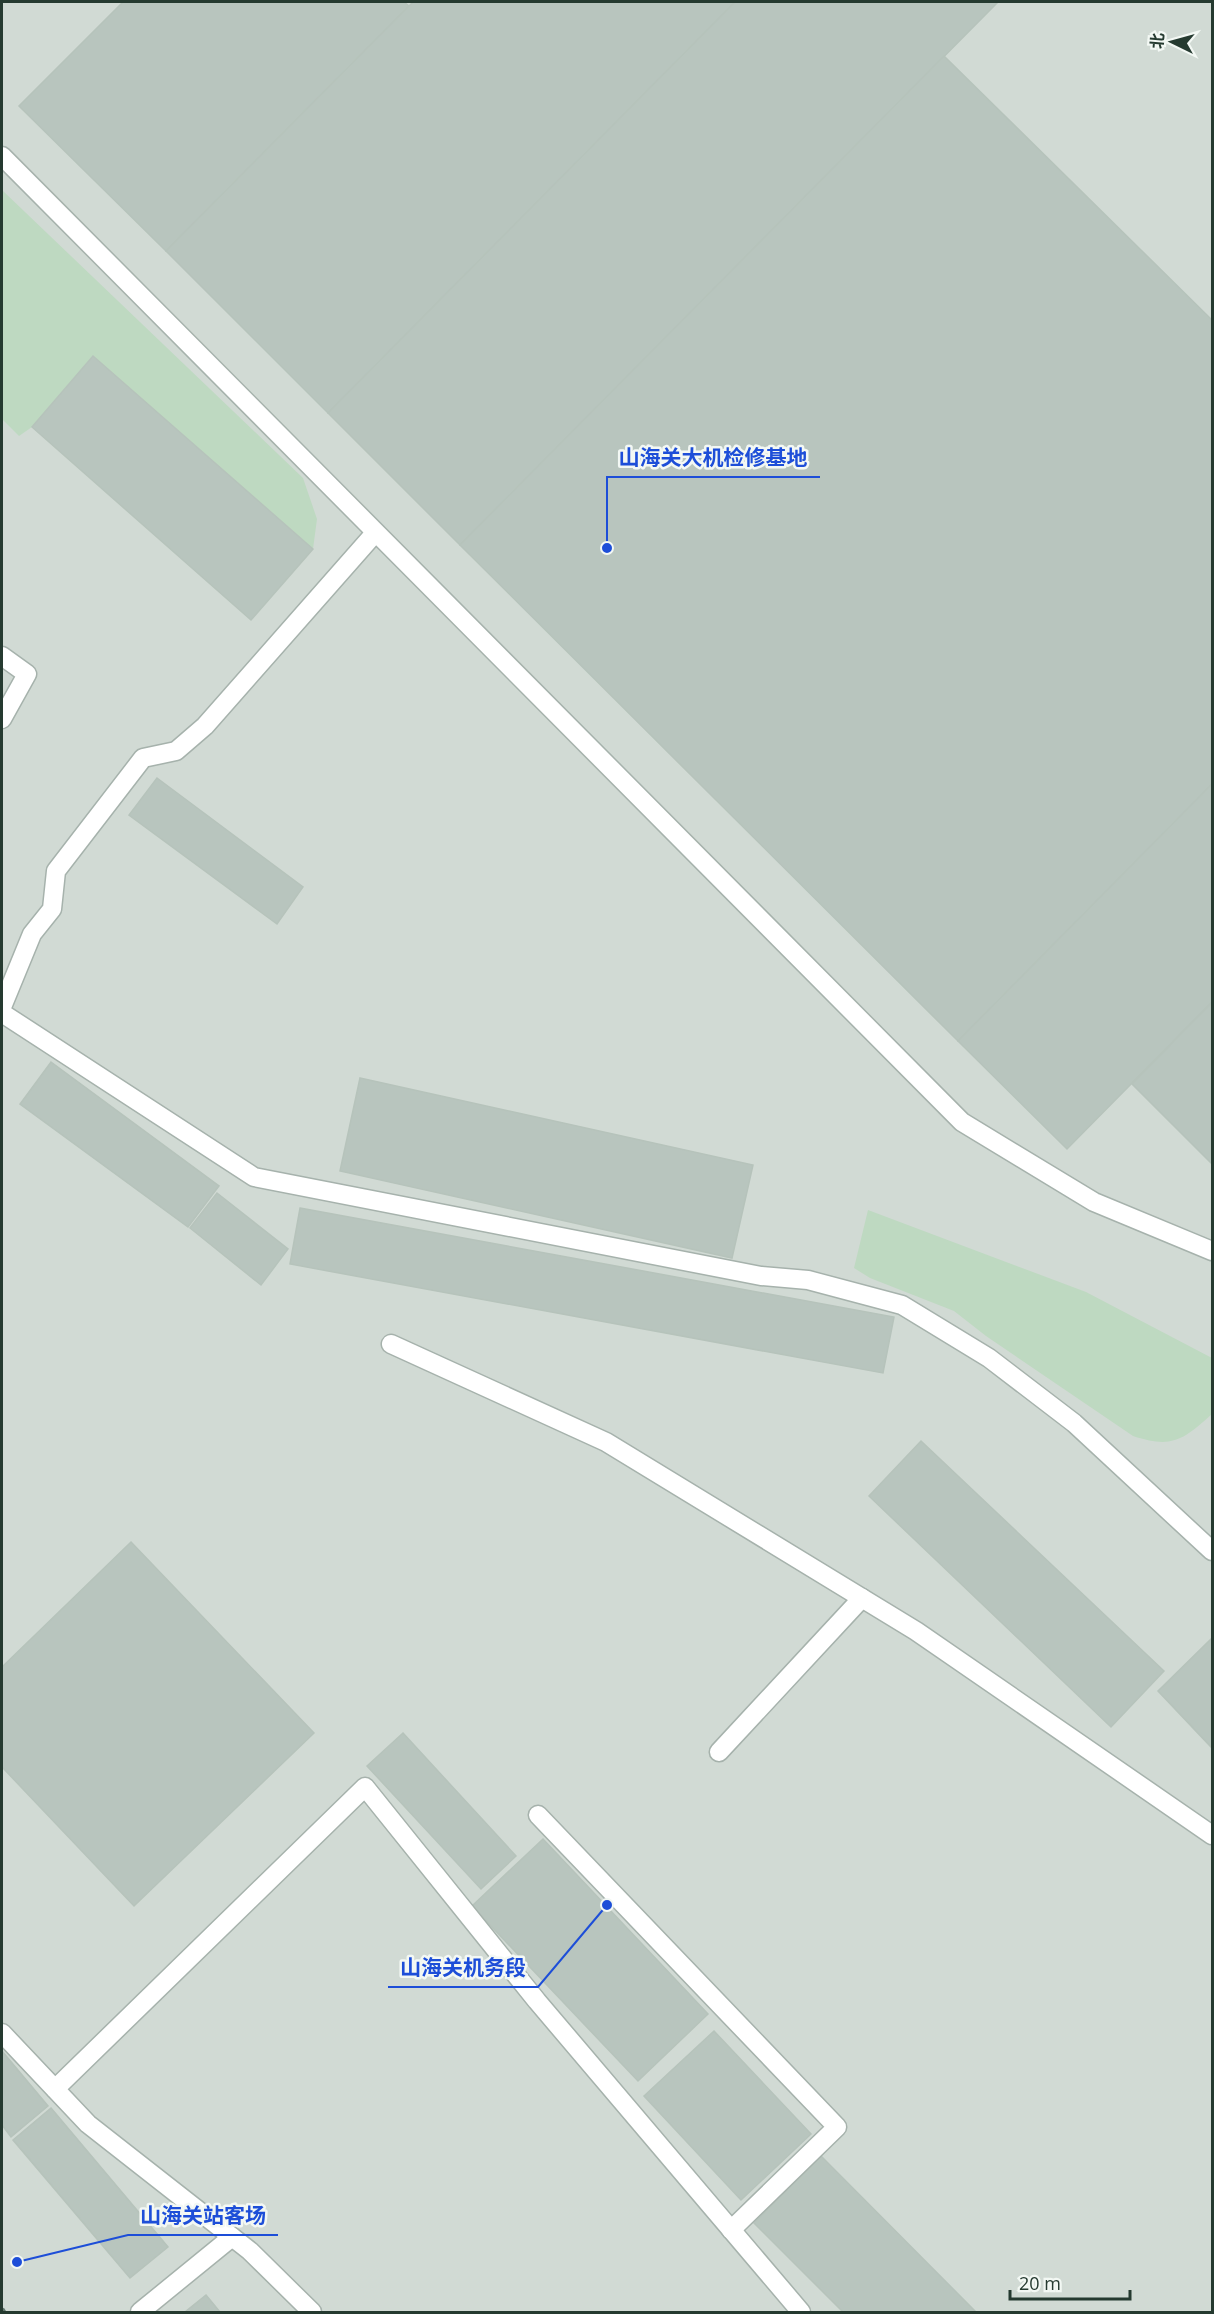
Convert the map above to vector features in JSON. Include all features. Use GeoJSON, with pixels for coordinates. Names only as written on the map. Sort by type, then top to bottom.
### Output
{"type":"FeatureCollection","features":[{"type":"Feature","properties":{"kind":"lane"},"geometry":{"type":"LineString","coordinates":[[2,156],[962,1122],[1094,1202],[1212,1251]]}},
{"type":"Feature","properties":{"kind":"lane"},"geometry":{"type":"LineString","coordinates":[[2,1008],[32,933],[52,909],[56,871],[143,758],[176,751],[205,726],[375,533]]}},
{"type":"Feature","properties":{"kind":"lane"},"geometry":{"type":"LineString","coordinates":[[2,656],[27,674],[2,719]]}},
{"type":"Feature","properties":{"kind":"lane"},"geometry":{"type":"LineString","coordinates":[[2,1013],[254,1177],[761,1276],[808,1280],[902,1305],[989,1358],[1074,1423],[1212,1551]]}},
{"type":"Feature","properties":{"kind":"lane"},"geometry":{"type":"LineString","coordinates":[[392,1344],[606,1442],[916,1631],[1212,1835]]}},
{"type":"Feature","properties":{"kind":"lane"},"geometry":{"type":"LineString","coordinates":[[719,1752],[862,1598]]}},
{"type":"Feature","properties":{"kind":"lane"},"geometry":{"type":"LineString","coordinates":[[55,2089],[365,1787],[537,2001],[801,2313]]}},
{"type":"Feature","properties":{"kind":"lane"},"geometry":{"type":"LineString","coordinates":[[538,1815],[837,2127],[730,2230]]}},
{"type":"Feature","properties":{"kind":"lane"},"geometry":{"type":"LineString","coordinates":[[2,2033],[88,2124],[250,2251],[312,2313]]}},
{"type":"Feature","properties":{"kind":"lane"},"geometry":{"type":"LineString","coordinates":[[140,2313],[232,2237]]}},
{"type":"Feature","properties":{"kind":"shaded area"},"geometry":{"type":"Polygon","coordinates":[[[2,2],[1212,2],[1212,2312],[2,2312],[2,2]]]}},
{"type":"Feature","properties":{"kind":"green space"},"geometry":{"type":"Polygon","coordinates":[[[2,190],[303,478],[317,519],[313,549],[94,357],[32,427],[19,436],[2,419],[2,190]]]}},
{"type":"Feature","properties":{"kind":"green space"},"geometry":{"type":"Polygon","coordinates":[[[868,1210],[1086,1292],[1212,1358],[1212,1414],[1185,1436],[1176,1440],[1158,1442],[1133,1436],[986,1336],[954,1311],[870,1278],[854,1268],[868,1210]]]}},
{"type":"Feature","properties":{"kind":"building"},"geometry":{"type":"Polygon","coordinates":[[[123,2],[404,2],[409,6],[166,251],[19,106],[123,2]]]}},
{"type":"Feature","properties":{"kind":"building"},"geometry":{"type":"Polygon","coordinates":[[[413,2],[735,2],[328,413],[166,251],[413,2]]]}},
{"type":"Feature","properties":{"kind":"building"},"geometry":{"type":"Polygon","coordinates":[[[735,2],[998,2],[460,545],[328,413],[735,2]]]}},
{"type":"Feature","properties":{"kind":"building"},"geometry":{"type":"Polygon","coordinates":[[[944,56],[1212,320],[1212,784],[958,1041],[460,545],[944,56]]]}},
{"type":"Feature","properties":{"kind":"building"},"geometry":{"type":"Polygon","coordinates":[[[93,356],[313,549],[251,620],[32,427],[93,356]]]}},
{"type":"Feature","properties":{"kind":"building"},"geometry":{"type":"Polygon","coordinates":[[[157,778],[303,887],[277,924],[129,815],[157,778]]]}},
{"type":"Feature","properties":{"kind":"building"},"geometry":{"type":"Polygon","coordinates":[[[1212,784],[1212,1002],[1067,1149],[958,1041],[1212,784]]]}},
{"type":"Feature","properties":{"kind":"building"},"geometry":{"type":"Polygon","coordinates":[[[1212,1002],[1212,1164],[1132,1084],[1212,1002]]]}},
{"type":"Feature","properties":{"kind":"building"},"geometry":{"type":"Polygon","coordinates":[[[51,1062],[219,1186],[188,1227],[20,1104],[51,1062]]]}},
{"type":"Feature","properties":{"kind":"building"},"geometry":{"type":"Polygon","coordinates":[[[360,1078],[753,1165],[732,1258],[340,1171],[360,1078]]]}},
{"type":"Feature","properties":{"kind":"building"},"geometry":{"type":"Polygon","coordinates":[[[217,1193],[288,1249],[261,1285],[190,1228],[217,1193]]]}},
{"type":"Feature","properties":{"kind":"building"},"geometry":{"type":"Polygon","coordinates":[[[300,1208],[894,1317],[883,1373],[290,1264],[300,1208]]]}},
{"type":"Feature","properties":{"kind":"building"},"geometry":{"type":"Polygon","coordinates":[[[921,1441],[1164,1671],[1111,1727],[869,1496],[921,1441]]]}},
{"type":"Feature","properties":{"kind":"building"},"geometry":{"type":"Polygon","coordinates":[[[131,1542],[314,1733],[134,1906],[2,1767],[2,1667],[131,1542]]]}},
{"type":"Feature","properties":{"kind":"building"},"geometry":{"type":"Polygon","coordinates":[[[1212,1638],[1212,1748],[1158,1691],[1212,1638]]]}},
{"type":"Feature","properties":{"kind":"building"},"geometry":{"type":"Polygon","coordinates":[[[403,1733],[516,1856],[481,1889],[367,1766],[403,1733]]]}},
{"type":"Feature","properties":{"kind":"building"},"geometry":{"type":"Polygon","coordinates":[[[543,1839],[708,2014],[638,2081],[472,1906],[543,1839]]]}},
{"type":"Feature","properties":{"kind":"building"},"geometry":{"type":"Polygon","coordinates":[[[714,2031],[811,2134],[741,2200],[644,2096],[714,2031]]]}},
{"type":"Feature","properties":{"kind":"building"},"geometry":{"type":"Polygon","coordinates":[[[2,2051],[48,2106],[11,2137],[2,2125],[2,2051]]]}},
{"type":"Feature","properties":{"kind":"building"},"geometry":{"type":"Polygon","coordinates":[[[51,2108],[168,2247],[130,2278],[13,2140],[51,2108]]]}},
{"type":"Feature","properties":{"kind":"building"},"geometry":{"type":"Polygon","coordinates":[[[821,2156],[976,2312],[843,2312],[754,2223],[821,2156]]]}},
{"type":"Feature","properties":{"kind":"building"},"geometry":{"type":"Polygon","coordinates":[[[206,2295],[220,2312],[185,2312],[206,2295]]]}},
{"type":"Feature","properties":{"kind":"place","name":"山海关大机检修基地"},"geometry":{"type":"Point","coordinates":[607,548]}},
{"type":"Feature","properties":{"kind":"place","name":"山海关机务段"},"geometry":{"type":"Point","coordinates":[607,1905]}},
{"type":"Feature","properties":{"kind":"place","name":"山海关站客场"},"geometry":{"type":"Point","coordinates":[17,2262]}}]}
